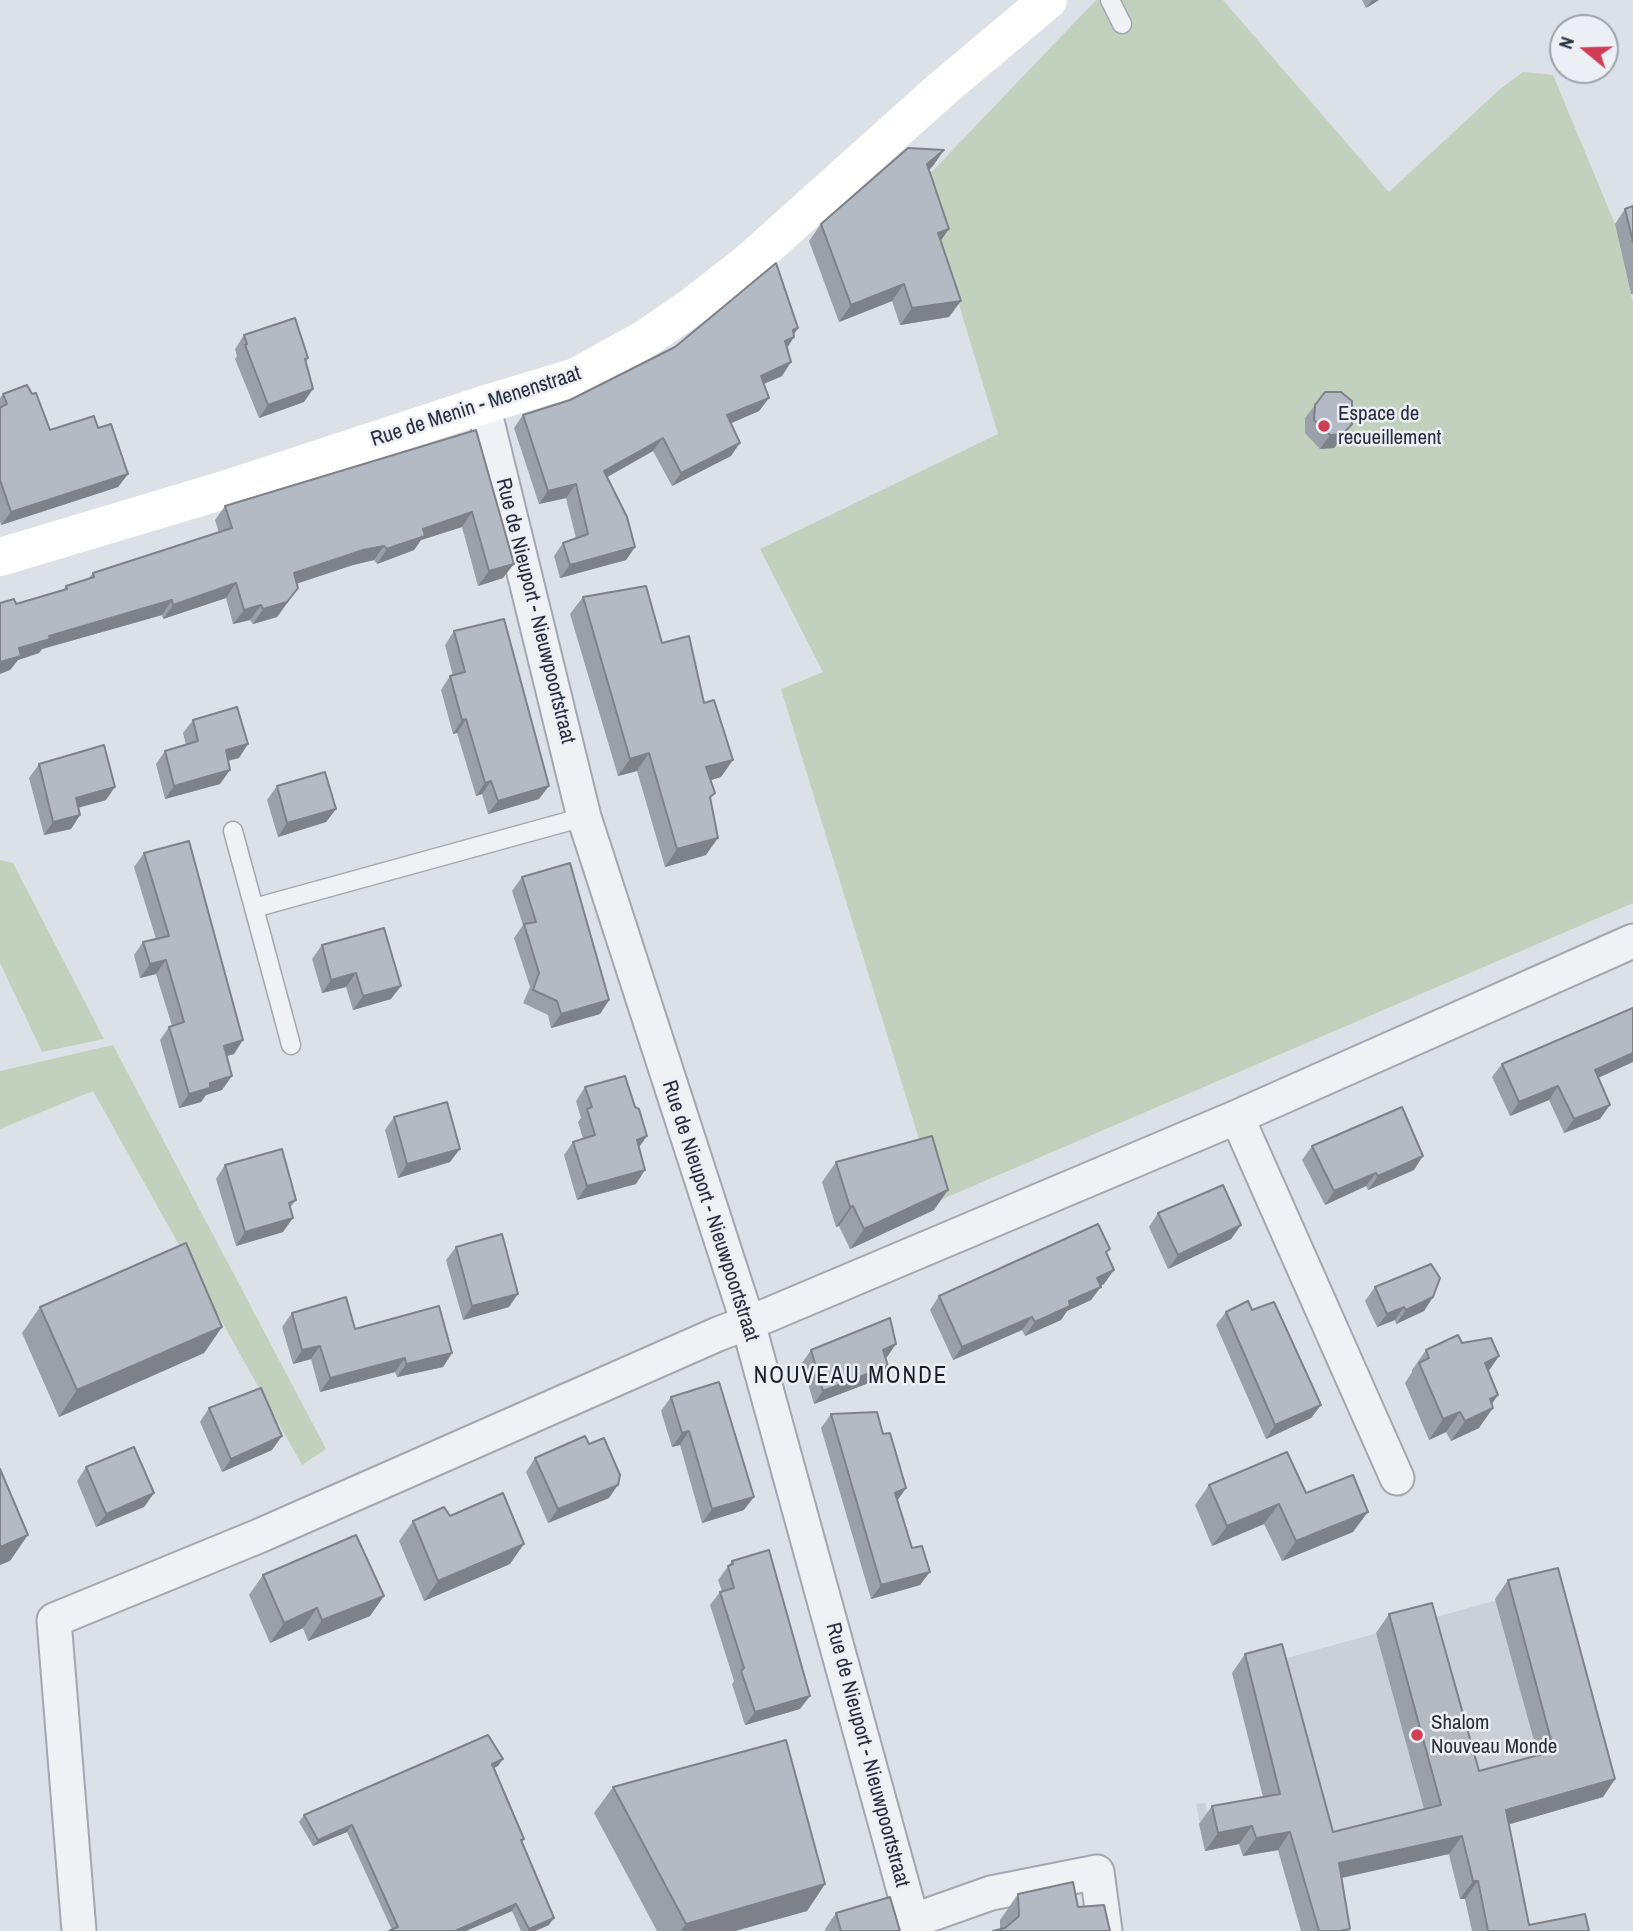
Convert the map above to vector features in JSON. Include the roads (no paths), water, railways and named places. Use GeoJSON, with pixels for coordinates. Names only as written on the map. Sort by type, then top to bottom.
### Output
{"type":"FeatureCollection","features":[{"type":"Feature","properties":{"kind":"street","name":"Rue de Menin - Menenstraat"},"geometry":{"type":"LineString","coordinates":[[0,557],[224,490],[576,377],[645,339],[748,263],[942,89],[1048,0]]}},
{"type":"Feature","properties":{"kind":"street","name":"Rue de Nieuport - Nieuwpoortstraat"},"geometry":{"type":"LineString","coordinates":[[483,405],[584,817],[748,1323],[914,1926]]}},
{"type":"Feature","properties":{"kind":"street"},"geometry":{"type":"LineString","coordinates":[[79,1931],[54,1620],[259,1536],[718,1334],[1237,1117],[1633,941]]}},
{"type":"Feature","properties":{"kind":"street"},"geometry":{"type":"LineString","coordinates":[[1237,1117],[1397,1478]]}},
{"type":"Feature","properties":{"kind":"street"},"geometry":{"type":"LineString","coordinates":[[914,1926],[991,1893],[1097,1872],[1105,1931]]}},
{"type":"Feature","properties":{"kind":"lane"},"geometry":{"type":"LineString","coordinates":[[1110,0],[1122,24]]}},
{"type":"Feature","properties":{"kind":"lane"},"geometry":{"type":"LineString","coordinates":[[254,908],[584,817]]}},
{"type":"Feature","properties":{"kind":"lane"},"geometry":{"type":"LineString","coordinates":[[233,831],[291,1045]]}},
{"type":"Feature","properties":{"kind":"place","name":"Espace de recueillement"},"geometry":{"type":"Point","coordinates":[1324,426]}},
{"type":"Feature","properties":{"kind":"place","name":"Shalom Nouveau Monde"},"geometry":{"type":"Point","coordinates":[1417,1735]}},
{"type":"Feature","properties":{"kind":"district","name":"NOUVEAU MONDE"},"geometry":{"type":"Point","coordinates":[851,1377]}}]}
